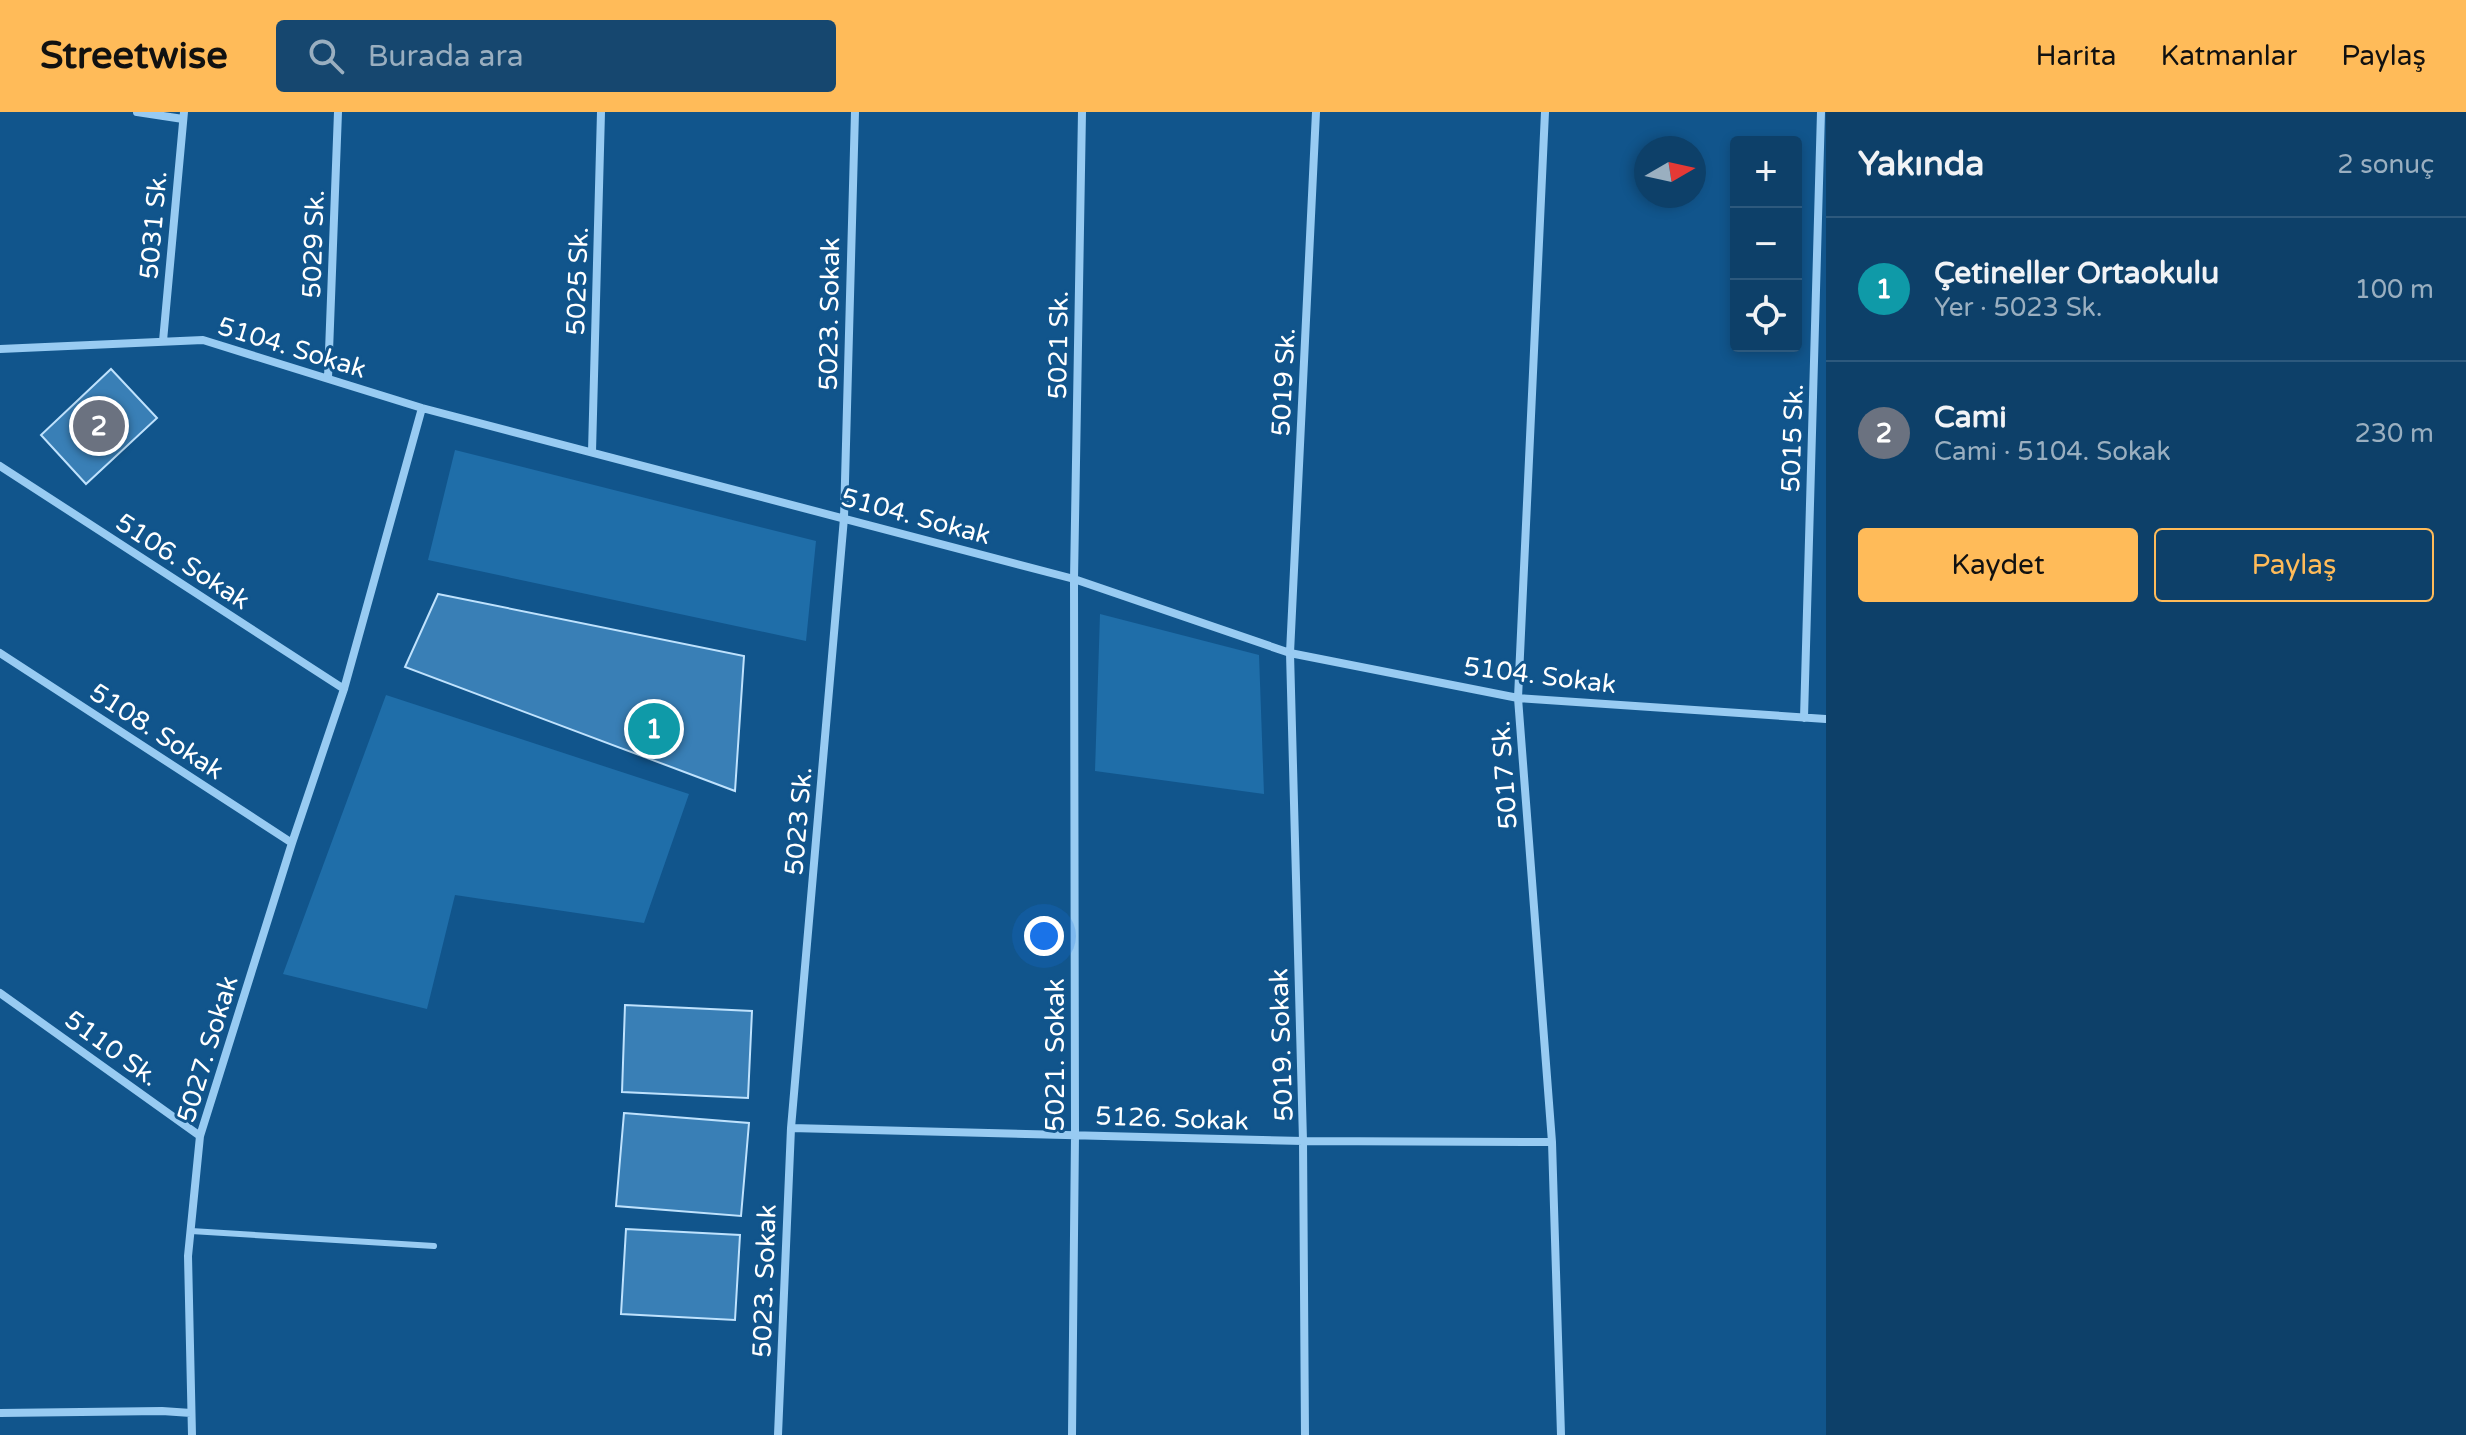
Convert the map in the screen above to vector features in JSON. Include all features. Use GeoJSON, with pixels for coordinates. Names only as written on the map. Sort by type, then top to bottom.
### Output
{"type":"FeatureCollection","features":[{"type":"Feature","properties":{"kind":"street"},"geometry":{"type":"LineString","coordinates":[[137,112],[183,115]]}},
{"type":"Feature","properties":{"kind":"street","name":"5029 Sk."},"geometry":{"type":"LineString","coordinates":[[328,378],[338,112]]}},
{"type":"Feature","properties":{"kind":"street","name":"5025 Sk."},"geometry":{"type":"LineString","coordinates":[[592,452],[601,112]]}},
{"type":"Feature","properties":{"kind":"street","name":"5023. Sokak"},"geometry":{"type":"LineString","coordinates":[[844,518],[855,112]]}},
{"type":"Feature","properties":{"kind":"street","name":"5021 Sk."},"geometry":{"type":"LineString","coordinates":[[1074,579],[1082,112]]}},
{"type":"Feature","properties":{"kind":"street","name":"5019 Sk."},"geometry":{"type":"LineString","coordinates":[[1290,653],[1316,112]]}},
{"type":"Feature","properties":{"kind":"street","name":"5017 Sk."},"geometry":{"type":"LineString","coordinates":[[1545,112],[1518,698],[1552,1142],[1561,1435]]}},
{"type":"Feature","properties":{"kind":"street","name":"5015 Sk."},"geometry":{"type":"LineString","coordinates":[[1804,718],[1821,112]]}},
{"type":"Feature","properties":{"kind":"street","name":"5031 Sk."},"geometry":{"type":"LineString","coordinates":[[163,341],[183,115]]}},
{"type":"Feature","properties":{"kind":"street","name":"5104. Sokak"},"geometry":{"type":"LineString","coordinates":[[0,349],[203,340],[422,408],[1074,579],[1290,653],[1518,698],[1826,719]]}},
{"type":"Feature","properties":{"kind":"street","name":"5027. Sokak"},"geometry":{"type":"LineString","coordinates":[[192,1435],[188,1256],[200,1136],[344,689],[422,408]]}},
{"type":"Feature","properties":{"kind":"street","name":"5106. Sokak"},"geometry":{"type":"LineString","coordinates":[[0,466],[344,689]]}},
{"type":"Feature","properties":{"kind":"street","name":"5023 Sk."},"geometry":{"type":"LineString","coordinates":[[791,1128],[844,518]]}},
{"type":"Feature","properties":{"kind":"street","name":"5021. Sokak"},"geometry":{"type":"LineString","coordinates":[[1072,1435],[1074,579]]}},
{"type":"Feature","properties":{"kind":"street","name":"5108. Sokak"},"geometry":{"type":"LineString","coordinates":[[0,653],[292,843]]}},
{"type":"Feature","properties":{"kind":"street","name":"5019. Sokak"},"geometry":{"type":"LineString","coordinates":[[1290,653],[1303,1141],[1305,1435]]}},
{"type":"Feature","properties":{"kind":"street","name":"5110 Sk."},"geometry":{"type":"LineString","coordinates":[[0,993],[200,1136]]}},
{"type":"Feature","properties":{"kind":"street","name":"5023. Sokak"},"geometry":{"type":"LineString","coordinates":[[778,1435],[791,1128]]}},
{"type":"Feature","properties":{"kind":"street","name":"5126. Sokak"},"geometry":{"type":"LineString","coordinates":[[791,1128],[1303,1141],[1552,1142]]}},
{"type":"Feature","properties":{"kind":"street"},"geometry":{"type":"LineString","coordinates":[[0,1413],[191,1413]]}},
{"type":"Feature","properties":{"kind":"lane"},"geometry":{"type":"LineString","coordinates":[[191,1231],[434,1246]]}},
{"type":"Feature","properties":{"kind":"shaded area"},"geometry":{"type":"Polygon","coordinates":[[[455,450],[816,541],[806,641],[428,560],[455,450]]]}},
{"type":"Feature","properties":{"kind":"shaded area"},"geometry":{"type":"Polygon","coordinates":[[[1100,614],[1259,655],[1264,794],[1095,771],[1100,614]]]}},
{"type":"Feature","properties":{"kind":"shaded area"},"geometry":{"type":"Polygon","coordinates":[[[386,695],[689,794],[644,923],[455,895],[427,1009],[283,974],[386,695]]]}},
{"type":"Feature","properties":{"kind":"building"},"geometry":{"type":"Polygon","coordinates":[[[111,369],[157,418],[86,484],[41,435],[111,369]]]}},
{"type":"Feature","properties":{"kind":"building"},"geometry":{"type":"Polygon","coordinates":[[[438,594],[744,656],[735,791],[405,667],[438,594]]]}},
{"type":"Feature","properties":{"kind":"building"},"geometry":{"type":"Polygon","coordinates":[[[625,1005],[752,1011],[748,1098],[622,1092],[625,1005]]]}},
{"type":"Feature","properties":{"kind":"building"},"geometry":{"type":"Polygon","coordinates":[[[624,1113],[749,1123],[741,1216],[616,1206],[624,1113]]]}},
{"type":"Feature","properties":{"kind":"building"},"geometry":{"type":"Polygon","coordinates":[[[626,1229],[740,1235],[735,1320],[621,1314],[626,1229]]]}},
{"type":"Feature","properties":{"kind":"place","name":"Cami"},"geometry":{"type":"Point","coordinates":[99,426]}},
{"type":"Feature","properties":{"kind":"place","name":"Çetineller Ortaokulu"},"geometry":{"type":"Point","coordinates":[654,729]}}]}
